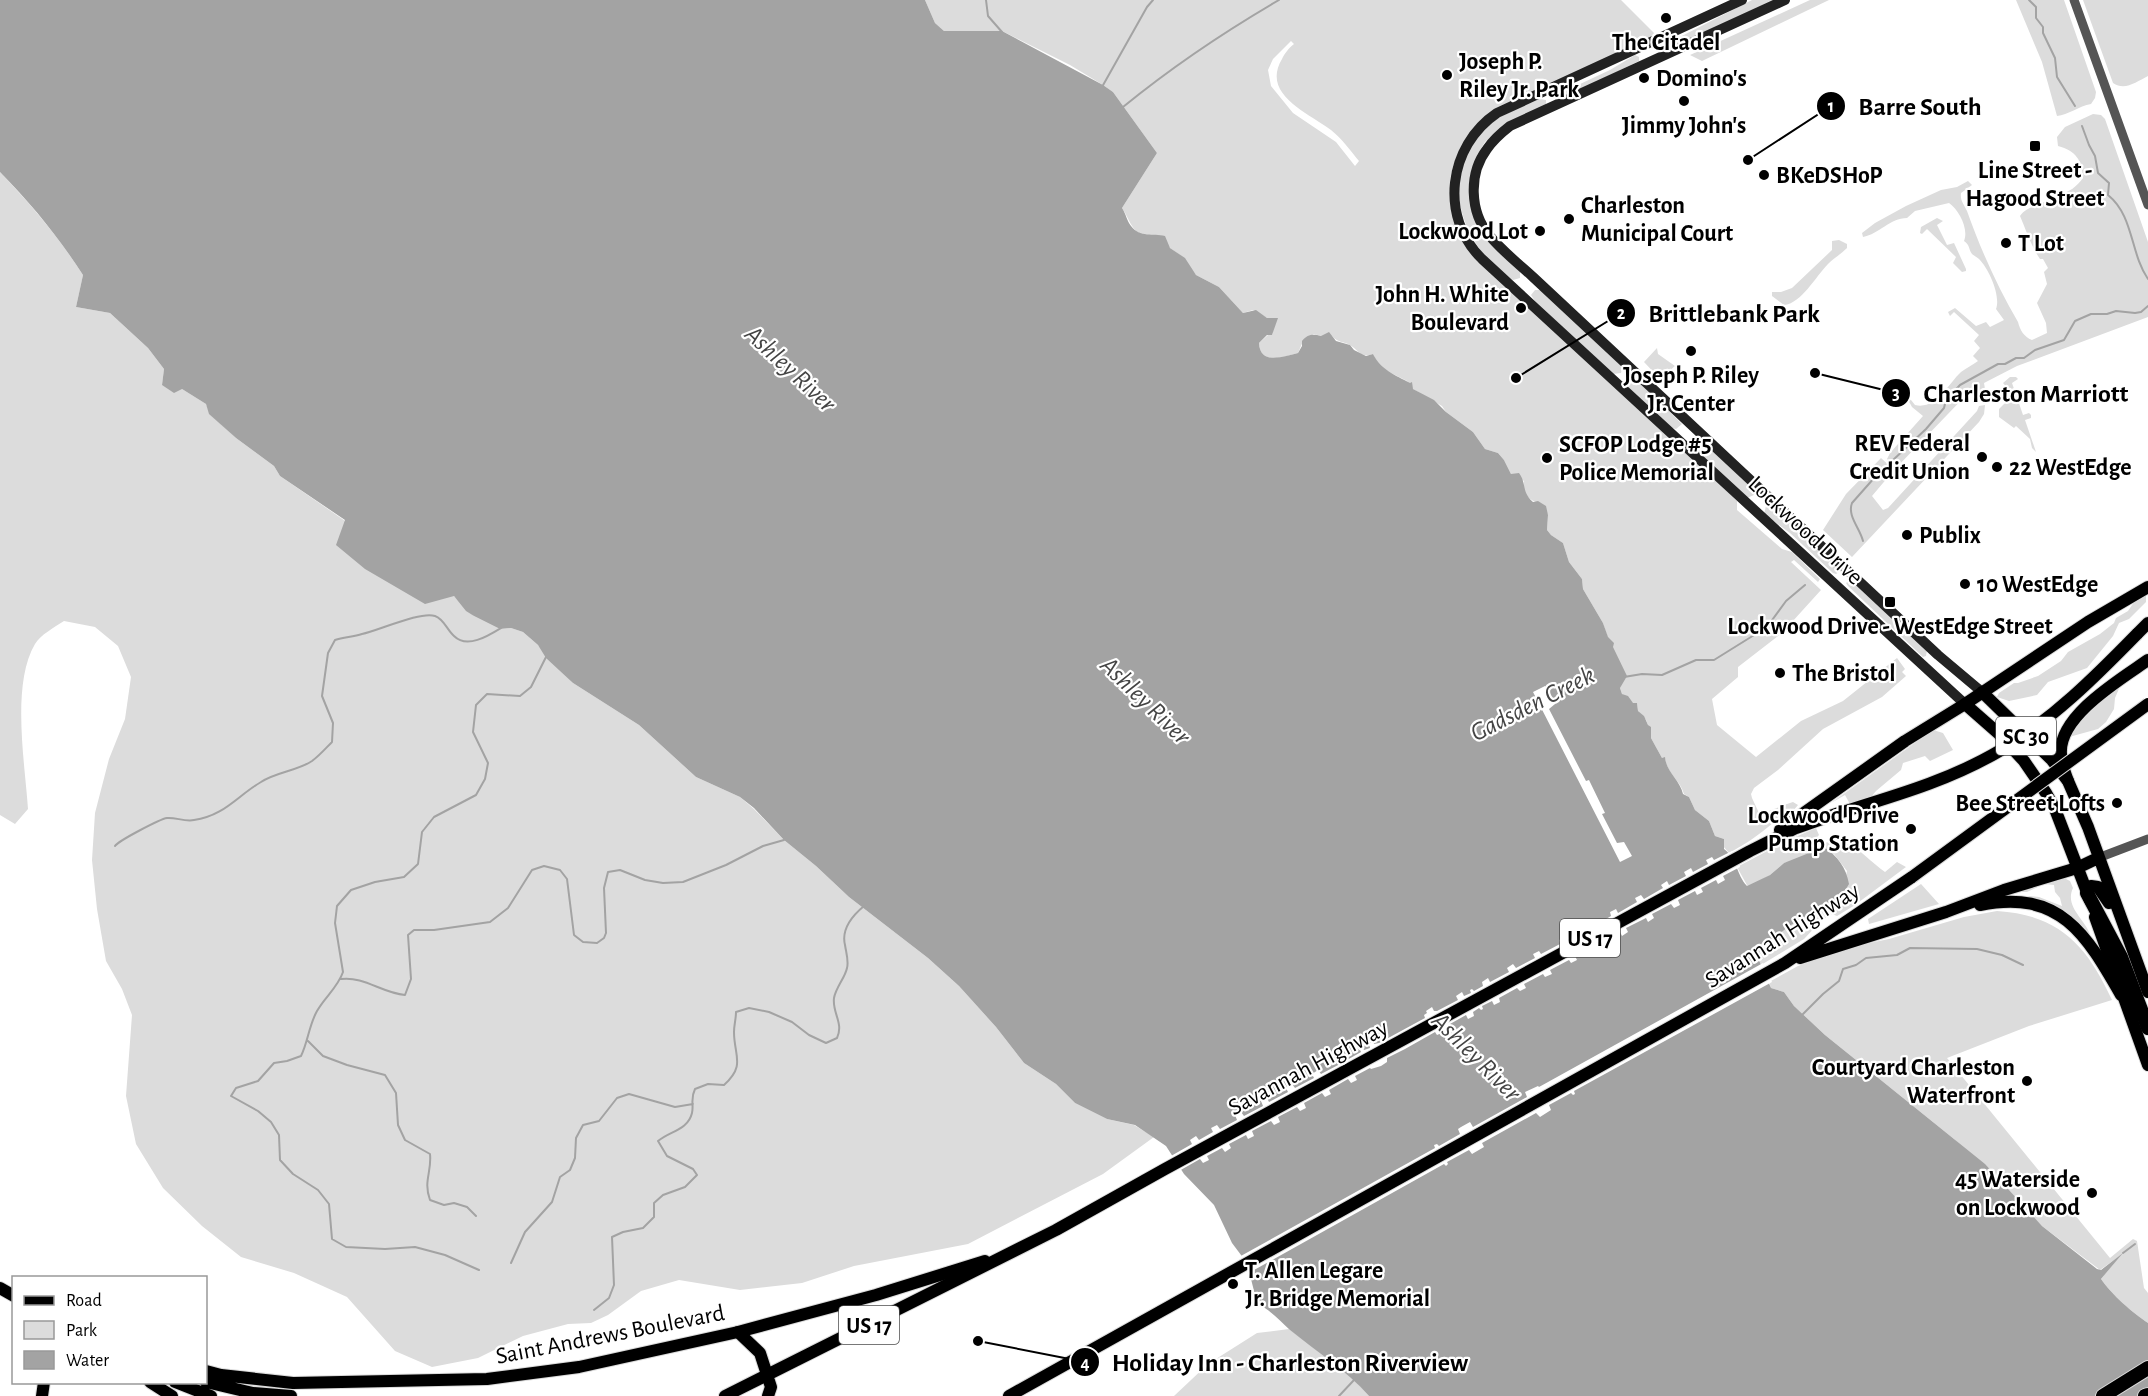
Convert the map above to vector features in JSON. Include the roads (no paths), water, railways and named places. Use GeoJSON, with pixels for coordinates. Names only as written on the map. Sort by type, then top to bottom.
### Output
{"type":"FeatureCollection","features":[{"type":"Feature","properties":{"kind":"highway","name":"SC 30"},"geometry":{"type":"LineString","coordinates":[[2087,893],[2121,957],[2148,1028]]}},
{"type":"Feature","properties":{"kind":"highway"},"geometry":{"type":"LineString","coordinates":[[2103,1396],[2148,1368]]}},
{"type":"Feature","properties":{"kind":"highway"},"geometry":{"type":"LineString","coordinates":[[2116,1396],[2148,1378]]}},
{"type":"Feature","properties":{"kind":"main road","name":"Lockwood Drive"},"geometry":{"type":"LineString","coordinates":[[1742,0],[1497,113],[1486,121],[1469,142],[1455,174],[1454,192],[1459,223],[1475,253],[1998,733],[2024,761],[2055,810],[2148,1065]]}},
{"type":"Feature","properties":{"kind":"main road","name":"Lockwood Drive"},"geometry":{"type":"LineString","coordinates":[[1785,0],[1510,126],[1494,139],[1485,151],[1475,178],[1475,203],[1483,227],[1490,237],[1533,278],[1938,655],[1982,692],[2052,760],[2068,781],[2088,827],[2148,992]]}},
{"type":"Feature","properties":{"kind":"main road"},"geometry":{"type":"LineString","coordinates":[[1641,47],[1658,58]]}},
{"type":"Feature","properties":{"kind":"main road"},"geometry":{"type":"LineString","coordinates":[[1549,90],[1555,106]]}},
{"type":"Feature","properties":{"kind":"main road"},"geometry":{"type":"LineString","coordinates":[[1518,293],[1533,278]]}},
{"type":"Feature","properties":{"kind":"main road"},"geometry":{"type":"LineString","coordinates":[[1618,384],[1632,369]]}},
{"type":"Feature","properties":{"kind":"main road"},"geometry":{"type":"LineString","coordinates":[[1682,443],[1696,429]]}},
{"type":"Feature","properties":{"kind":"main road"},"geometry":{"type":"LineString","coordinates":[[1751,508],[1765,493]]}},
{"type":"Feature","properties":{"kind":"main road"},"geometry":{"type":"LineString","coordinates":[[1835,585],[1849,571]]}},
{"type":"Feature","properties":{"kind":"main road"},"geometry":{"type":"LineString","coordinates":[[1750,851],[1905,741],[2088,622],[2148,587]]}},
{"type":"Feature","properties":{"kind":"main road","name":"Savannah Highway"},"geometry":{"type":"LineString","coordinates":[[725,1396],[1012,1253],[1750,851],[1796,828],[1940,780],[2002,750],[2070,701],[2148,623]]}},
{"type":"Feature","properties":{"kind":"main road"},"geometry":{"type":"LineString","coordinates":[[1926,668],[1938,655]]}},
{"type":"Feature","properties":{"kind":"main road"},"geometry":{"type":"LineString","coordinates":[[2068,781],[2061,755],[2066,731],[2078,713],[2148,660]]}},
{"type":"Feature","properties":{"kind":"main road","name":"Savannah Highway"},"geometry":{"type":"LineString","coordinates":[[1009,1396],[1782,965],[1912,877],[2148,704]]}},
{"type":"Feature","properties":{"kind":"main road"},"geometry":{"type":"LineString","coordinates":[[1782,965],[1946,912],[2004,890],[2077,868],[2098,858]]}},
{"type":"Feature","properties":{"kind":"main road"},"geometry":{"type":"LineString","coordinates":[[2087,893],[2091,886],[2100,890],[2135,957]]}},
{"type":"Feature","properties":{"kind":"main road"},"geometry":{"type":"LineString","coordinates":[[1946,912],[2004,901],[2028,903],[2055,913],[2084,935],[2121,995]]}},
{"type":"Feature","properties":{"kind":"main road","name":"Saint Andrews Boulevard"},"geometry":{"type":"LineString","coordinates":[[207,1371],[221,1375],[293,1383],[487,1379],[579,1367],[738,1332],[876,1295],[1012,1253]]}},
{"type":"Feature","properties":{"kind":"main road"},"geometry":{"type":"LineString","coordinates":[[738,1332],[760,1353],[771,1387],[768,1396]]}},
{"type":"Feature","properties":{"kind":"main road"},"geometry":{"type":"LineString","coordinates":[[1001,1396],[1034,1380]]}},
{"type":"Feature","properties":{"kind":"main road"},"geometry":{"type":"LineString","coordinates":[[207,1382],[253,1393],[291,1396]]}},
{"type":"Feature","properties":{"kind":"main road"},"geometry":{"type":"LineString","coordinates":[[152,1384],[172,1396]]}},
{"type":"Feature","properties":{"kind":"main road"},"geometry":{"type":"LineString","coordinates":[[178,1384],[211,1396]]}},
{"type":"Feature","properties":{"kind":"street"},"geometry":{"type":"LineString","coordinates":[[2074,0],[2148,206]]}},
{"type":"Feature","properties":{"kind":"street"},"geometry":{"type":"LineString","coordinates":[[2098,858],[2148,839]]}},
{"type":"Feature","properties":{"kind":"water","name":"Ashley River"},"geometry":{"type":"Polygon","coordinates":[[[0,0],[925,0],[935,23],[944,31],[1002,31],[1103,85],[1113,92],[1157,153],[1122,208],[1130,224],[1143,234],[1165,236],[1170,248],[1185,258],[1196,275],[1219,287],[1243,313],[1256,310],[1267,318],[1278,318],[1272,335],[1267,335],[1259,343],[1264,355],[1274,358],[1298,353],[1306,337],[1321,336],[1329,332],[1336,341],[1350,345],[1354,350],[1366,356],[1373,354],[1384,368],[1412,382],[1413,389],[1434,400],[1473,432],[1485,449],[1498,453],[1511,474],[1519,473],[1529,498],[1533,502],[1538,501],[1546,506],[1547,530],[1563,543],[1569,562],[1582,579],[1583,589],[1603,623],[1608,637],[1614,643],[1613,647],[1627,676],[1620,688],[1622,694],[1628,696],[1633,703],[1637,703],[1638,711],[1651,727],[1651,738],[1662,758],[1665,757],[1683,794],[1689,797],[1695,810],[1709,821],[1715,836],[1724,839],[1724,849],[1729,853],[1747,886],[1770,875],[1784,863],[1824,847],[1837,859],[1846,872],[1849,884],[1841,897],[1791,925],[1761,947],[1758,958],[1771,988],[1784,992],[1794,1006],[1825,1035],[1985,1164],[2042,1226],[2097,1269],[2101,1270],[2123,1253],[2101,1279],[2110,1291],[2148,1323],[2148,1396],[1369,1396],[1341,1369],[1257,1303],[1247,1263],[1232,1243],[1214,1205],[1184,1174],[1166,1146],[1135,1125],[1107,1119],[1075,1103],[1056,1084],[1024,1063],[996,1027],[959,986],[928,958],[849,897],[784,840],[754,808],[740,797],[696,777],[639,725],[573,683],[523,632],[511,628],[500,629],[474,616],[466,611],[454,596],[425,604],[365,569],[336,545],[345,520],[280,476],[274,466],[236,438],[209,414],[206,404],[182,389],[174,393],[162,385],[164,369],[148,348],[110,313],[76,307],[83,275],[44,221],[0,172],[0,0]]]}},
{"type":"Feature","properties":{"kind":"waterway"},"geometry":{"type":"LineString","coordinates":[[986,0],[988,16],[1002,32]]}},
{"type":"Feature","properties":{"kind":"waterway"},"geometry":{"type":"LineString","coordinates":[[1102,87],[1153,0]]}},
{"type":"Feature","properties":{"kind":"waterway"},"geometry":{"type":"LineString","coordinates":[[1123,107],[1199,50],[1279,0]]}},
{"type":"Feature","properties":{"kind":"waterway","name":"Gadsden Creek"},"geometry":{"type":"LineString","coordinates":[[2029,0],[2036,7],[2036,18],[2043,27],[2043,33],[2055,58],[2057,77],[2075,106]]}},
{"type":"Feature","properties":{"kind":"waterway","name":"Gadsden Creek"},"geometry":{"type":"LineString","coordinates":[[2082,126],[2095,156],[2098,173],[2109,183],[2108,195],[2123,213],[2142,269],[2148,279]]}},
{"type":"Feature","properties":{"kind":"waterway","name":"Gadsden Creek"},"geometry":{"type":"LineString","coordinates":[[1863,541],[1852,517],[1852,503],[1875,477],[1926,429],[1944,408],[1946,400],[1960,385],[1998,364],[2024,358],[2035,350],[2064,340],[2075,321],[2091,314],[2107,314],[2116,311],[2135,313],[2141,312],[2148,306]]}},
{"type":"Feature","properties":{"kind":"waterway","name":"Gadsden Creek"},"geometry":{"type":"LineString","coordinates":[[1624,677],[1642,674],[1662,675],[1696,660],[1714,660],[1767,627],[1786,601],[1805,585]]}},
{"type":"Feature","properties":{"kind":"waterway"},"geometry":{"type":"LineString","coordinates":[[115,846],[163,819],[191,820],[214,814],[230,805],[252,787],[306,764],[320,754],[332,742],[333,723],[322,696],[328,653],[335,640],[428,615],[438,617],[459,640],[478,640],[501,628]]}},
{"type":"Feature","properties":{"kind":"waterway"},"geometry":{"type":"LineString","coordinates":[[479,1270],[445,1255],[415,1247],[385,1249],[346,1247],[332,1239],[329,1204],[318,1190],[293,1174],[280,1160],[279,1135],[271,1122],[258,1111],[231,1096],[236,1088],[258,1081],[274,1063],[301,1056],[314,1016],[343,972],[335,923],[337,906],[351,890],[375,882],[404,877],[418,864],[422,832],[434,817],[476,795],[485,779],[488,763],[473,732],[476,705],[487,694],[520,696],[531,687],[546,657]]}},
{"type":"Feature","properties":{"kind":"waterway"},"geometry":{"type":"LineString","coordinates":[[341,979],[357,980],[405,995],[411,979],[408,935],[414,930],[434,930],[490,922],[508,908],[532,870],[544,866],[560,870],[567,879],[574,935],[583,942],[597,943],[604,938],[606,933],[604,888],[608,872],[620,870],[645,880],[663,883],[683,882],[726,865],[763,846],[784,840]]}},
{"type":"Feature","properties":{"kind":"waterway"},"geometry":{"type":"LineString","coordinates":[[594,1310],[609,1298],[614,1285],[612,1237],[643,1228],[654,1217],[654,1203],[663,1195],[685,1187],[697,1175],[693,1169],[667,1156],[658,1141],[683,1127],[690,1119],[695,1089],[708,1084],[724,1085],[735,1072],[737,1066],[734,1040],[736,1012],[749,1008],[769,1012],[792,1022],[809,1035],[826,1043],[837,1038],[839,1023],[834,998],[848,965],[844,939],[846,928],[855,914],[864,906]]}},
{"type":"Feature","properties":{"kind":"waterway"},"geometry":{"type":"LineString","coordinates":[[1803,1014],[1839,981],[1843,969],[1856,965],[1866,958],[1897,955],[1910,948],[1977,949],[2002,955],[2023,965]]}},
{"type":"Feature","properties":{"kind":"waterway"},"geometry":{"type":"LineString","coordinates":[[308,1041],[323,1056],[385,1075],[396,1093],[398,1125],[405,1140],[430,1154],[427,1182],[430,1200],[444,1205],[454,1203],[467,1207],[476,1216]]}},
{"type":"Feature","properties":{"kind":"waterway"},"geometry":{"type":"LineString","coordinates":[[511,1263],[525,1232],[552,1202],[560,1177],[570,1170],[575,1158],[576,1138],[583,1125],[599,1121],[617,1098],[629,1094],[675,1107],[693,1104]]}},
{"type":"Feature","properties":{"kind":"waterway"},"geometry":{"type":"LineString","coordinates":[[2123,1253],[2135,1244]]}},
{"type":"Feature","properties":{"kind":"waterway"},"geometry":{"type":"LineString","coordinates":[[1339,1396],[1354,1380]]}},
{"type":"Feature","properties":{"kind":"place","name":"The Citadel"},"geometry":{"type":"Point","coordinates":[1666,18]}},
{"type":"Feature","properties":{"kind":"place","name":"Joseph P. Riley Jr. Park"},"geometry":{"type":"Point","coordinates":[1447,75]}},
{"type":"Feature","properties":{"kind":"place","name":"Domino's"},"geometry":{"type":"Point","coordinates":[1644,78]}},
{"type":"Feature","properties":{"kind":"place","name":"Jimmy John's"},"geometry":{"type":"Point","coordinates":[1684,101]}},
{"type":"Feature","properties":{"kind":"place","name":"Line Street - Hagood Street"},"geometry":{"type":"Point","coordinates":[2035,146]}},
{"type":"Feature","properties":{"kind":"place","name":"Barre South"},"geometry":{"type":"Point","coordinates":[1748,160]}},
{"type":"Feature","properties":{"kind":"place","name":"BKeDSHoP"},"geometry":{"type":"Point","coordinates":[1764,175]}},
{"type":"Feature","properties":{"kind":"place","name":"Charleston Municipal Court"},"geometry":{"type":"Point","coordinates":[1569,219]}},
{"type":"Feature","properties":{"kind":"place","name":"Lockwood Lot"},"geometry":{"type":"Point","coordinates":[1540,231]}},
{"type":"Feature","properties":{"kind":"place","name":"T Lot"},"geometry":{"type":"Point","coordinates":[2006,243]}},
{"type":"Feature","properties":{"kind":"place","name":"John H. White Boulevard"},"geometry":{"type":"Point","coordinates":[1521,308]}},
{"type":"Feature","properties":{"kind":"place","name":"Joseph P. Riley Jr. Center"},"geometry":{"type":"Point","coordinates":[1691,351]}},
{"type":"Feature","properties":{"kind":"place","name":"Charleston Marriott"},"geometry":{"type":"Point","coordinates":[1815,373]}},
{"type":"Feature","properties":{"kind":"place","name":"Brittlebank Park"},"geometry":{"type":"Point","coordinates":[1516,378]}},
{"type":"Feature","properties":{"kind":"place","name":"REV Federal Credit Union"},"geometry":{"type":"Point","coordinates":[1982,457]}},
{"type":"Feature","properties":{"kind":"place","name":"SCFOP Lodge #5 Police Memorial"},"geometry":{"type":"Point","coordinates":[1547,458]}},
{"type":"Feature","properties":{"kind":"place","name":"22 WestEdge"},"geometry":{"type":"Point","coordinates":[1997,467]}},
{"type":"Feature","properties":{"kind":"place","name":"Publix"},"geometry":{"type":"Point","coordinates":[1907,535]}},
{"type":"Feature","properties":{"kind":"place","name":"10 WestEdge"},"geometry":{"type":"Point","coordinates":[1965,584]}},
{"type":"Feature","properties":{"kind":"place","name":"Lockwood Drive - WestEdge Street"},"geometry":{"type":"Point","coordinates":[1890,602]}},
{"type":"Feature","properties":{"kind":"place","name":"The Bristol"},"geometry":{"type":"Point","coordinates":[1780,673]}},
{"type":"Feature","properties":{"kind":"place","name":"Bee Street Lofts"},"geometry":{"type":"Point","coordinates":[2117,803]}},
{"type":"Feature","properties":{"kind":"place","name":"Lockwood Drive Pump Station"},"geometry":{"type":"Point","coordinates":[1911,829]}},
{"type":"Feature","properties":{"kind":"place","name":"Courtyard Charleston Waterfront"},"geometry":{"type":"Point","coordinates":[2027,1081]}},
{"type":"Feature","properties":{"kind":"place","name":"45 Waterside on Lockwood"},"geometry":{"type":"Point","coordinates":[2092,1193]}},
{"type":"Feature","properties":{"kind":"place","name":"T. Allen Legare Jr. Bridge Memorial"},"geometry":{"type":"Point","coordinates":[1233,1284]}},
{"type":"Feature","properties":{"kind":"place","name":"Holiday Inn - Charleston Riverview"},"geometry":{"type":"Point","coordinates":[978,1341]}}]}
